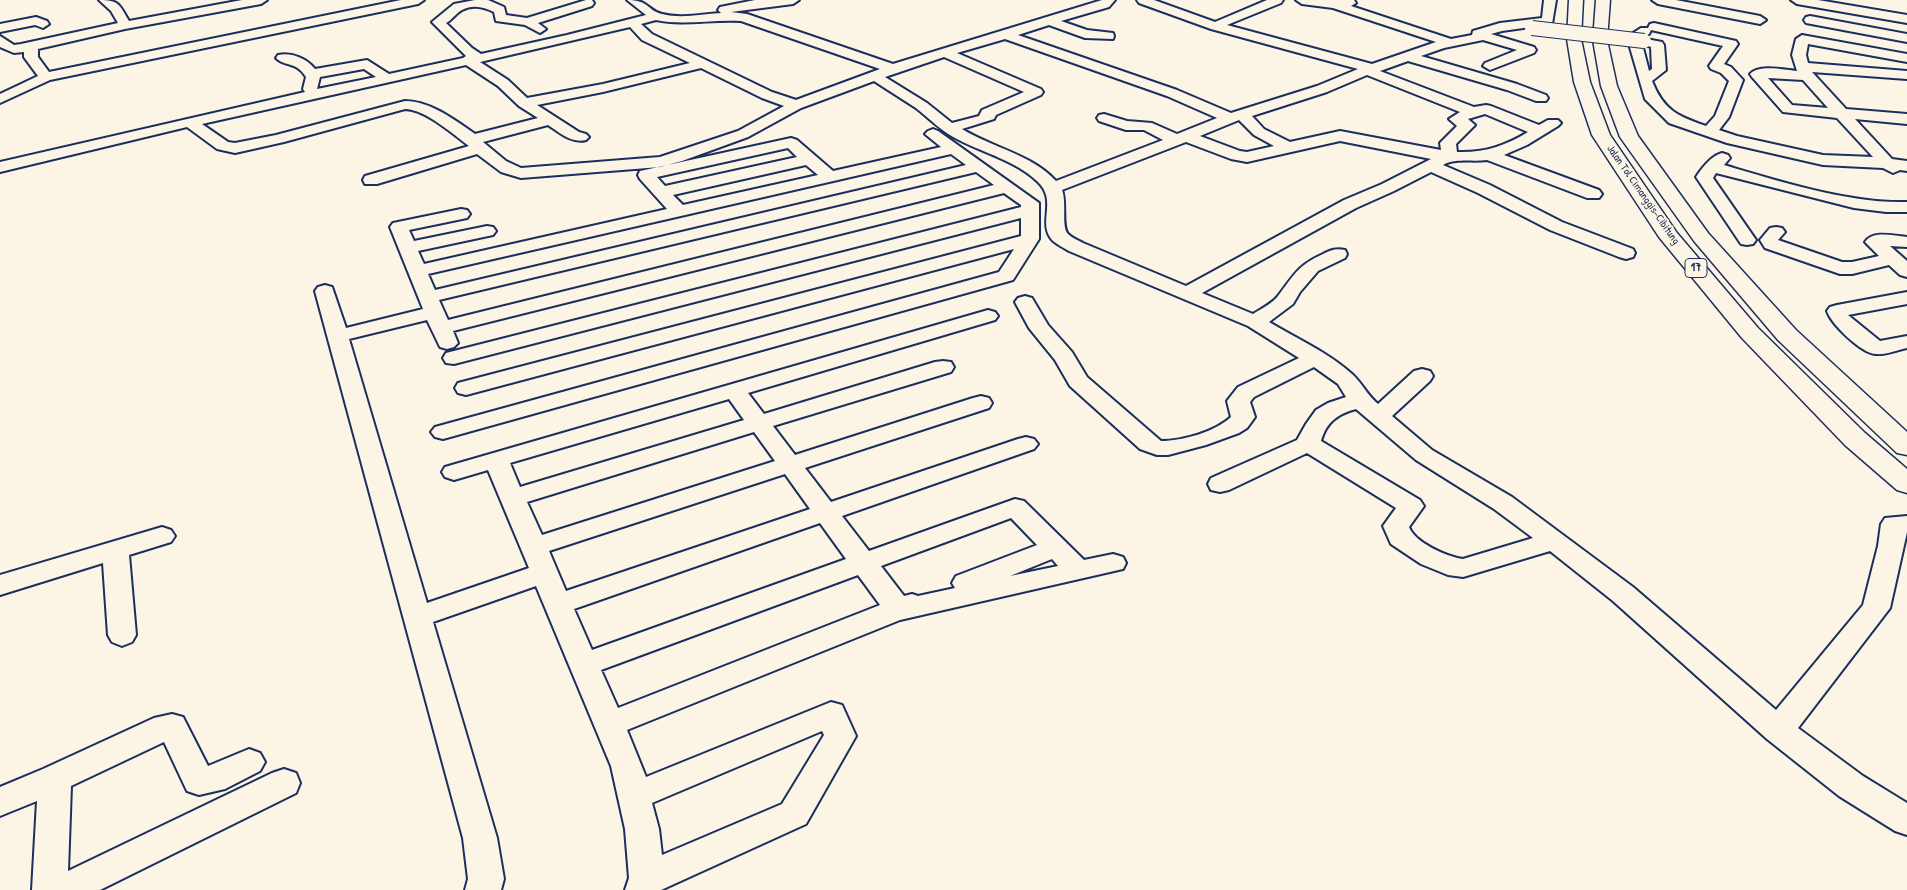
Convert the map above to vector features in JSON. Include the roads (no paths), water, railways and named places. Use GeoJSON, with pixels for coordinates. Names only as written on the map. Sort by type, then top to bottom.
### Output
{"type":"FeatureCollection","features":[{"type":"Feature","properties":{"kind":"highway","name":"Jalan Tol Cimanggis–Cibitung"},"geometry":{"type":"LineString","coordinates":[[1576,0],[1574,39],[1582,82],[1601,135],[1670,237],[1750,334],[1855,439],[1907,484]]}},
{"type":"Feature","properties":{"kind":"highway","name":"Jalan Tol Cimanggis–Cibitung"},"geometry":{"type":"LineString","coordinates":[[1603,0],[1600,40],[1609,86],[1629,137],[1701,237],[1787,335],[1907,447]]}},
{"type":"Feature","properties":{"kind":"street"},"geometry":{"type":"LineString","coordinates":[[105,0],[116,9],[125,26]]}},
{"type":"Feature","properties":{"kind":"street"},"geometry":{"type":"LineString","coordinates":[[0,40],[8,48],[12,49],[31,47],[125,26],[260,0]]}},
{"type":"Feature","properties":{"kind":"street"},"geometry":{"type":"LineString","coordinates":[[0,99],[46,77],[418,0]]}},
{"type":"Feature","properties":{"kind":"street"},"geometry":{"type":"LineString","coordinates":[[446,0],[458,7]]}},
{"type":"Feature","properties":{"kind":"street"},"geometry":{"type":"LineString","coordinates":[[443,432],[1006,276],[1030,239],[1030,203],[953,148],[922,106],[883,73],[838,49],[743,18],[728,16],[677,20],[655,16],[633,0]]}},
{"type":"Feature","properties":{"kind":"street"},"geometry":{"type":"LineString","coordinates":[[699,19],[710,14],[761,1],[793,0]]}},
{"type":"Feature","properties":{"kind":"street"},"geometry":{"type":"LineString","coordinates":[[190,122],[212,140],[223,146],[234,148],[278,139],[405,105],[414,105],[475,144],[507,169],[521,173],[660,162],[743,134],[796,105],[883,73],[1107,3],[1109,0]]}},
{"type":"Feature","properties":{"kind":"street"},"geometry":{"type":"LineString","coordinates":[[1143,0],[1215,26],[1371,70],[1473,112]]}},
{"type":"Feature","properties":{"kind":"street"},"geometry":{"type":"LineString","coordinates":[[1215,26],[1277,0]]}},
{"type":"Feature","properties":{"kind":"street"},"geometry":{"type":"LineString","coordinates":[[1302,0],[1335,5],[1450,43]]}},
{"type":"Feature","properties":{"kind":"street"},"geometry":{"type":"LineString","coordinates":[[1335,5],[1365,0]]}},
{"type":"Feature","properties":{"kind":"street"},"geometry":{"type":"LineString","coordinates":[[1535,81],[1485,64],[1529,50],[1478,34],[1500,28],[1548,20],[1550,0]]}},
{"type":"Feature","properties":{"kind":"street"},"geometry":{"type":"LineString","coordinates":[[1650,0],[1656,23],[1654,27]]}},
{"type":"Feature","properties":{"kind":"street"},"geometry":{"type":"LineString","coordinates":[[1658,0],[1760,20]]}},
{"type":"Feature","properties":{"kind":"street"},"geometry":{"type":"LineString","coordinates":[[1846,0],[1907,10]]}},
{"type":"Feature","properties":{"kind":"street"},"geometry":{"type":"LineString","coordinates":[[1866,0],[1888,7],[1907,6]]}},
{"type":"Feature","properties":{"kind":"street"},"geometry":{"type":"LineString","coordinates":[[558,41],[528,22],[500,18],[500,10],[483,2],[458,7],[448,17],[438,22],[467,50],[473,59],[524,103],[574,135],[581,137]]}},
{"type":"Feature","properties":{"kind":"street"},"geometry":{"type":"LineString","coordinates":[[528,22],[588,3]]}},
{"type":"Feature","properties":{"kind":"street"},"geometry":{"type":"LineString","coordinates":[[1804,15],[1907,19]]}},
{"type":"Feature","properties":{"kind":"street"},"geometry":{"type":"LineString","coordinates":[[1804,15],[1907,28]]}},
{"type":"Feature","properties":{"kind":"street"},"geometry":{"type":"LineString","coordinates":[[1804,15],[1907,38]]}},
{"type":"Feature","properties":{"kind":"street"},"geometry":{"type":"LineString","coordinates":[[1804,15],[1907,48]]}},
{"type":"Feature","properties":{"kind":"street"},"geometry":{"type":"LineString","coordinates":[[0,167],[190,122],[633,24],[655,16]]}},
{"type":"Feature","properties":{"kind":"street"},"geometry":{"type":"LineString","coordinates":[[0,28],[36,21],[43,24]]}},
{"type":"Feature","properties":{"kind":"street"},"geometry":{"type":"LineString","coordinates":[[1049,21],[1085,34],[1108,36]]}},
{"type":"Feature","properties":{"kind":"street"},"geometry":{"type":"LineString","coordinates":[[633,24],[647,37],[767,95],[796,105]]}},
{"type":"Feature","properties":{"kind":"street"},"geometry":{"type":"LineString","coordinates":[[1053,188],[1108,168],[1236,116],[1306,94],[1434,48],[1516,27],[1644,41],[1657,45],[1659,70],[1645,80]]}},
{"type":"Feature","properties":{"kind":"street"},"geometry":{"type":"LineString","coordinates":[[1710,132],[1722,117],[1736,80],[1726,70],[1716,66],[1731,44],[1654,27],[1633,37],[1652,99],[1661,106],[1666,115],[1674,120],[1733,140],[1823,160],[1901,170]]}},
{"type":"Feature","properties":{"kind":"street"},"geometry":{"type":"LineString","coordinates":[[1004,34],[1236,116],[1259,132],[1289,148]]}},
{"type":"Feature","properties":{"kind":"street"},"geometry":{"type":"LineString","coordinates":[[1901,170],[1842,114],[1807,74],[1799,55],[1802,39],[1907,58]]}},
{"type":"Feature","properties":{"kind":"street"},"geometry":{"type":"LineString","coordinates":[[31,47],[31,57],[46,77]]}},
{"type":"Feature","properties":{"kind":"street"},"geometry":{"type":"LineString","coordinates":[[1434,48],[1462,57]]}},
{"type":"Feature","properties":{"kind":"street"},"geometry":{"type":"LineString","coordinates":[[810,56],[838,49]]}},
{"type":"Feature","properties":{"kind":"street"},"geometry":{"type":"LineString","coordinates":[[940,130],[984,119],[989,116],[988,112],[1036,92],[945,54]]}},
{"type":"Feature","properties":{"kind":"street"},"geometry":{"type":"LineString","coordinates":[[1408,57],[1512,87],[1541,98]]}},
{"type":"Feature","properties":{"kind":"street"},"geometry":{"type":"LineString","coordinates":[[283,58],[299,61],[312,74],[312,82],[306,97]]}},
{"type":"Feature","properties":{"kind":"street"},"geometry":{"type":"LineString","coordinates":[[312,74],[367,64],[388,79]]}},
{"type":"Feature","properties":{"kind":"street"},"geometry":{"type":"LineString","coordinates":[[524,103],[611,86],[702,64]]}},
{"type":"Feature","properties":{"kind":"street"},"geometry":{"type":"LineString","coordinates":[[1905,120],[1788,108],[1757,74],[1760,72],[1907,75]]}},
{"type":"Feature","properties":{"kind":"street"},"geometry":{"type":"LineString","coordinates":[[1807,74],[1907,87]]}},
{"type":"Feature","properties":{"kind":"street"},"geometry":{"type":"LineString","coordinates":[[1285,85],[1306,94]]}},
{"type":"Feature","properties":{"kind":"street"},"geometry":{"type":"LineString","coordinates":[[1827,96],[1847,98]]}},
{"type":"Feature","properties":{"kind":"street"},"geometry":{"type":"LineString","coordinates":[[1104,118],[1126,125],[1147,126],[1237,156],[1257,156],[1340,136],[1449,155],[1469,157],[1488,155],[1526,140],[1546,127],[1486,109],[1473,112],[1457,119],[1467,125],[1448,143],[1449,155]]}},
{"type":"Feature","properties":{"kind":"street"},"geometry":{"type":"LineString","coordinates":[[371,180],[550,120]]}},
{"type":"Feature","properties":{"kind":"street"},"geometry":{"type":"LineString","coordinates":[[940,130],[964,137],[1005,154],[1042,176],[1053,188],[1058,200],[1055,226],[1060,238],[1076,247],[1255,322],[1315,358],[1346,380],[1360,401],[1424,455],[1503,503],[1554,541],[1623,594],[1778,730],[1851,786],[1907,821]]}},
{"type":"Feature","properties":{"kind":"street"},"geometry":{"type":"LineString","coordinates":[[1733,140],[1723,156],[1704,177],[1747,240]]}},
{"type":"Feature","properties":{"kind":"street"},"geometry":{"type":"LineString","coordinates":[[671,203],[646,174],[791,143],[830,177]]}},
{"type":"Feature","properties":{"kind":"street"},"geometry":{"type":"LineString","coordinates":[[417,271],[522,239],[671,203],[784,187],[830,177],[866,162],[906,153],[953,148]]}},
{"type":"Feature","properties":{"kind":"street"},"geometry":{"type":"LineString","coordinates":[[1187,292],[1350,204],[1376,194],[1449,155]]}},
{"type":"Feature","properties":{"kind":"street"},"geometry":{"type":"LineString","coordinates":[[1488,155],[1593,194]]}},
{"type":"Feature","properties":{"kind":"street"},"geometry":{"type":"LineString","coordinates":[[522,239],[611,226],[671,203],[810,159]]}},
{"type":"Feature","properties":{"kind":"street"},"geometry":{"type":"LineString","coordinates":[[1812,193],[1823,160]]}},
{"type":"Feature","properties":{"kind":"street"},"geometry":{"type":"LineString","coordinates":[[1430,166],[1484,189],[1556,226],[1626,253]]}},
{"type":"Feature","properties":{"kind":"street"},"geometry":{"type":"LineString","coordinates":[[338,336],[434,312],[628,249],[979,167]]}},
{"type":"Feature","properties":{"kind":"street"},"geometry":{"type":"LineString","coordinates":[[1712,167],[1756,180],[1873,206],[1907,207]]}},
{"type":"Feature","properties":{"kind":"street"},"geometry":{"type":"LineString","coordinates":[[784,187],[936,331]]}},
{"type":"Feature","properties":{"kind":"street"},"geometry":{"type":"LineString","coordinates":[[434,312],[649,276],[1007,187]]}},
{"type":"Feature","properties":{"kind":"street"},"geometry":{"type":"LineString","coordinates":[[454,358],[1030,210]]}},
{"type":"Feature","properties":{"kind":"street"},"geometry":{"type":"LineString","coordinates":[[461,214],[399,228],[480,422]]}},
{"type":"Feature","properties":{"kind":"street"},"geometry":{"type":"LineString","coordinates":[[611,226],[711,358]]}},
{"type":"Feature","properties":{"kind":"street"},"geometry":{"type":"LineString","coordinates":[[408,248],[487,231]]}},
{"type":"Feature","properties":{"kind":"street"},"geometry":{"type":"LineString","coordinates":[[1776,232],[1769,240],[1771,244],[1829,266],[1852,268],[1892,259]]}},
{"type":"Feature","properties":{"kind":"street"},"geometry":{"type":"LineString","coordinates":[[466,388],[1030,239]]}},
{"type":"Feature","properties":{"kind":"street"},"geometry":{"type":"LineString","coordinates":[[1907,242],[1878,240],[1874,242],[1907,272]]}},
{"type":"Feature","properties":{"kind":"street"},"geometry":{"type":"LineString","coordinates":[[1255,322],[1286,300],[1290,290],[1311,267],[1338,254]]}},
{"type":"Feature","properties":{"kind":"street"},"geometry":{"type":"LineString","coordinates":[[325,291],[480,838],[486,879],[483,890]]}},
{"type":"Feature","properties":{"kind":"street"},"geometry":{"type":"LineString","coordinates":[[1907,298],[1837,311],[1838,316],[1845,324],[1876,348],[1907,342]]}},
{"type":"Feature","properties":{"kind":"street"},"geometry":{"type":"LineString","coordinates":[[1025,302],[1040,328],[1064,357],[1078,381],[1148,444],[1157,448],[1168,448],[1231,429],[1241,423],[1243,417],[1238,401],[1246,392],[1315,358]]}},
{"type":"Feature","properties":{"kind":"street"},"geometry":{"type":"LineString","coordinates":[[454,472],[988,316]]}},
{"type":"Feature","properties":{"kind":"street"},"geometry":{"type":"LineString","coordinates":[[512,498],[944,367]]}},
{"type":"Feature","properties":{"kind":"street"},"geometry":{"type":"LineString","coordinates":[[1378,416],[1422,376]]}},
{"type":"Feature","properties":{"kind":"street"},"geometry":{"type":"LineString","coordinates":[[734,390],[899,610]]}},
{"type":"Feature","properties":{"kind":"street"},"geometry":{"type":"LineString","coordinates":[[1308,444],[1310,436],[1322,418],[1333,409],[1360,401]]}},
{"type":"Feature","properties":{"kind":"street"},"geometry":{"type":"LineString","coordinates":[[417,617],[539,560],[790,464],[981,403]]}},
{"type":"Feature","properties":{"kind":"street"},"geometry":{"type":"LineString","coordinates":[[558,604],[1026,444]]}},
{"type":"Feature","properties":{"kind":"street"},"geometry":{"type":"LineString","coordinates":[[1220,484],[1308,444]]}},
{"type":"Feature","properties":{"kind":"street"},"geometry":{"type":"LineString","coordinates":[[1308,444],[1411,506],[1396,526],[1400,538],[1430,558],[1448,566],[1463,568],[1554,541]]}},
{"type":"Feature","properties":{"kind":"street"},"geometry":{"type":"LineString","coordinates":[[496,459],[627,766],[634,796],[642,829],[645,884],[794,814],[840,736],[831,714],[634,796]]}},
{"type":"Feature","properties":{"kind":"street"},"geometry":{"type":"LineString","coordinates":[[584,665],[1015,507],[1078,570]]}},
{"type":"Feature","properties":{"kind":"street"},"geometry":{"type":"LineString","coordinates":[[1778,730],[1876,608],[1891,546],[1894,524],[1907,524]]}},
{"type":"Feature","properties":{"kind":"street"},"geometry":{"type":"LineString","coordinates":[[0,585],[162,536]]}},
{"type":"Feature","properties":{"kind":"street"},"geometry":{"type":"LineString","coordinates":[[609,724],[1056,548]]}},
{"type":"Feature","properties":{"kind":"street"},"geometry":{"type":"LineString","coordinates":[[114,551],[122,635]]}},
{"type":"Feature","properties":{"kind":"street"},"geometry":{"type":"LineString","coordinates":[[899,610],[1113,563]]}},
{"type":"Feature","properties":{"kind":"street"},"geometry":{"type":"LineString","coordinates":[[0,802],[55,779],[153,732],[172,726],[199,781],[213,779],[250,762]]}},
{"type":"Feature","properties":{"kind":"street"},"geometry":{"type":"LineString","coordinates":[[50,890],[55,779]]}},
{"type":"Feature","properties":{"kind":"street"},"geometry":{"type":"LineString","coordinates":[[65,890],[284,783]]}}]}
